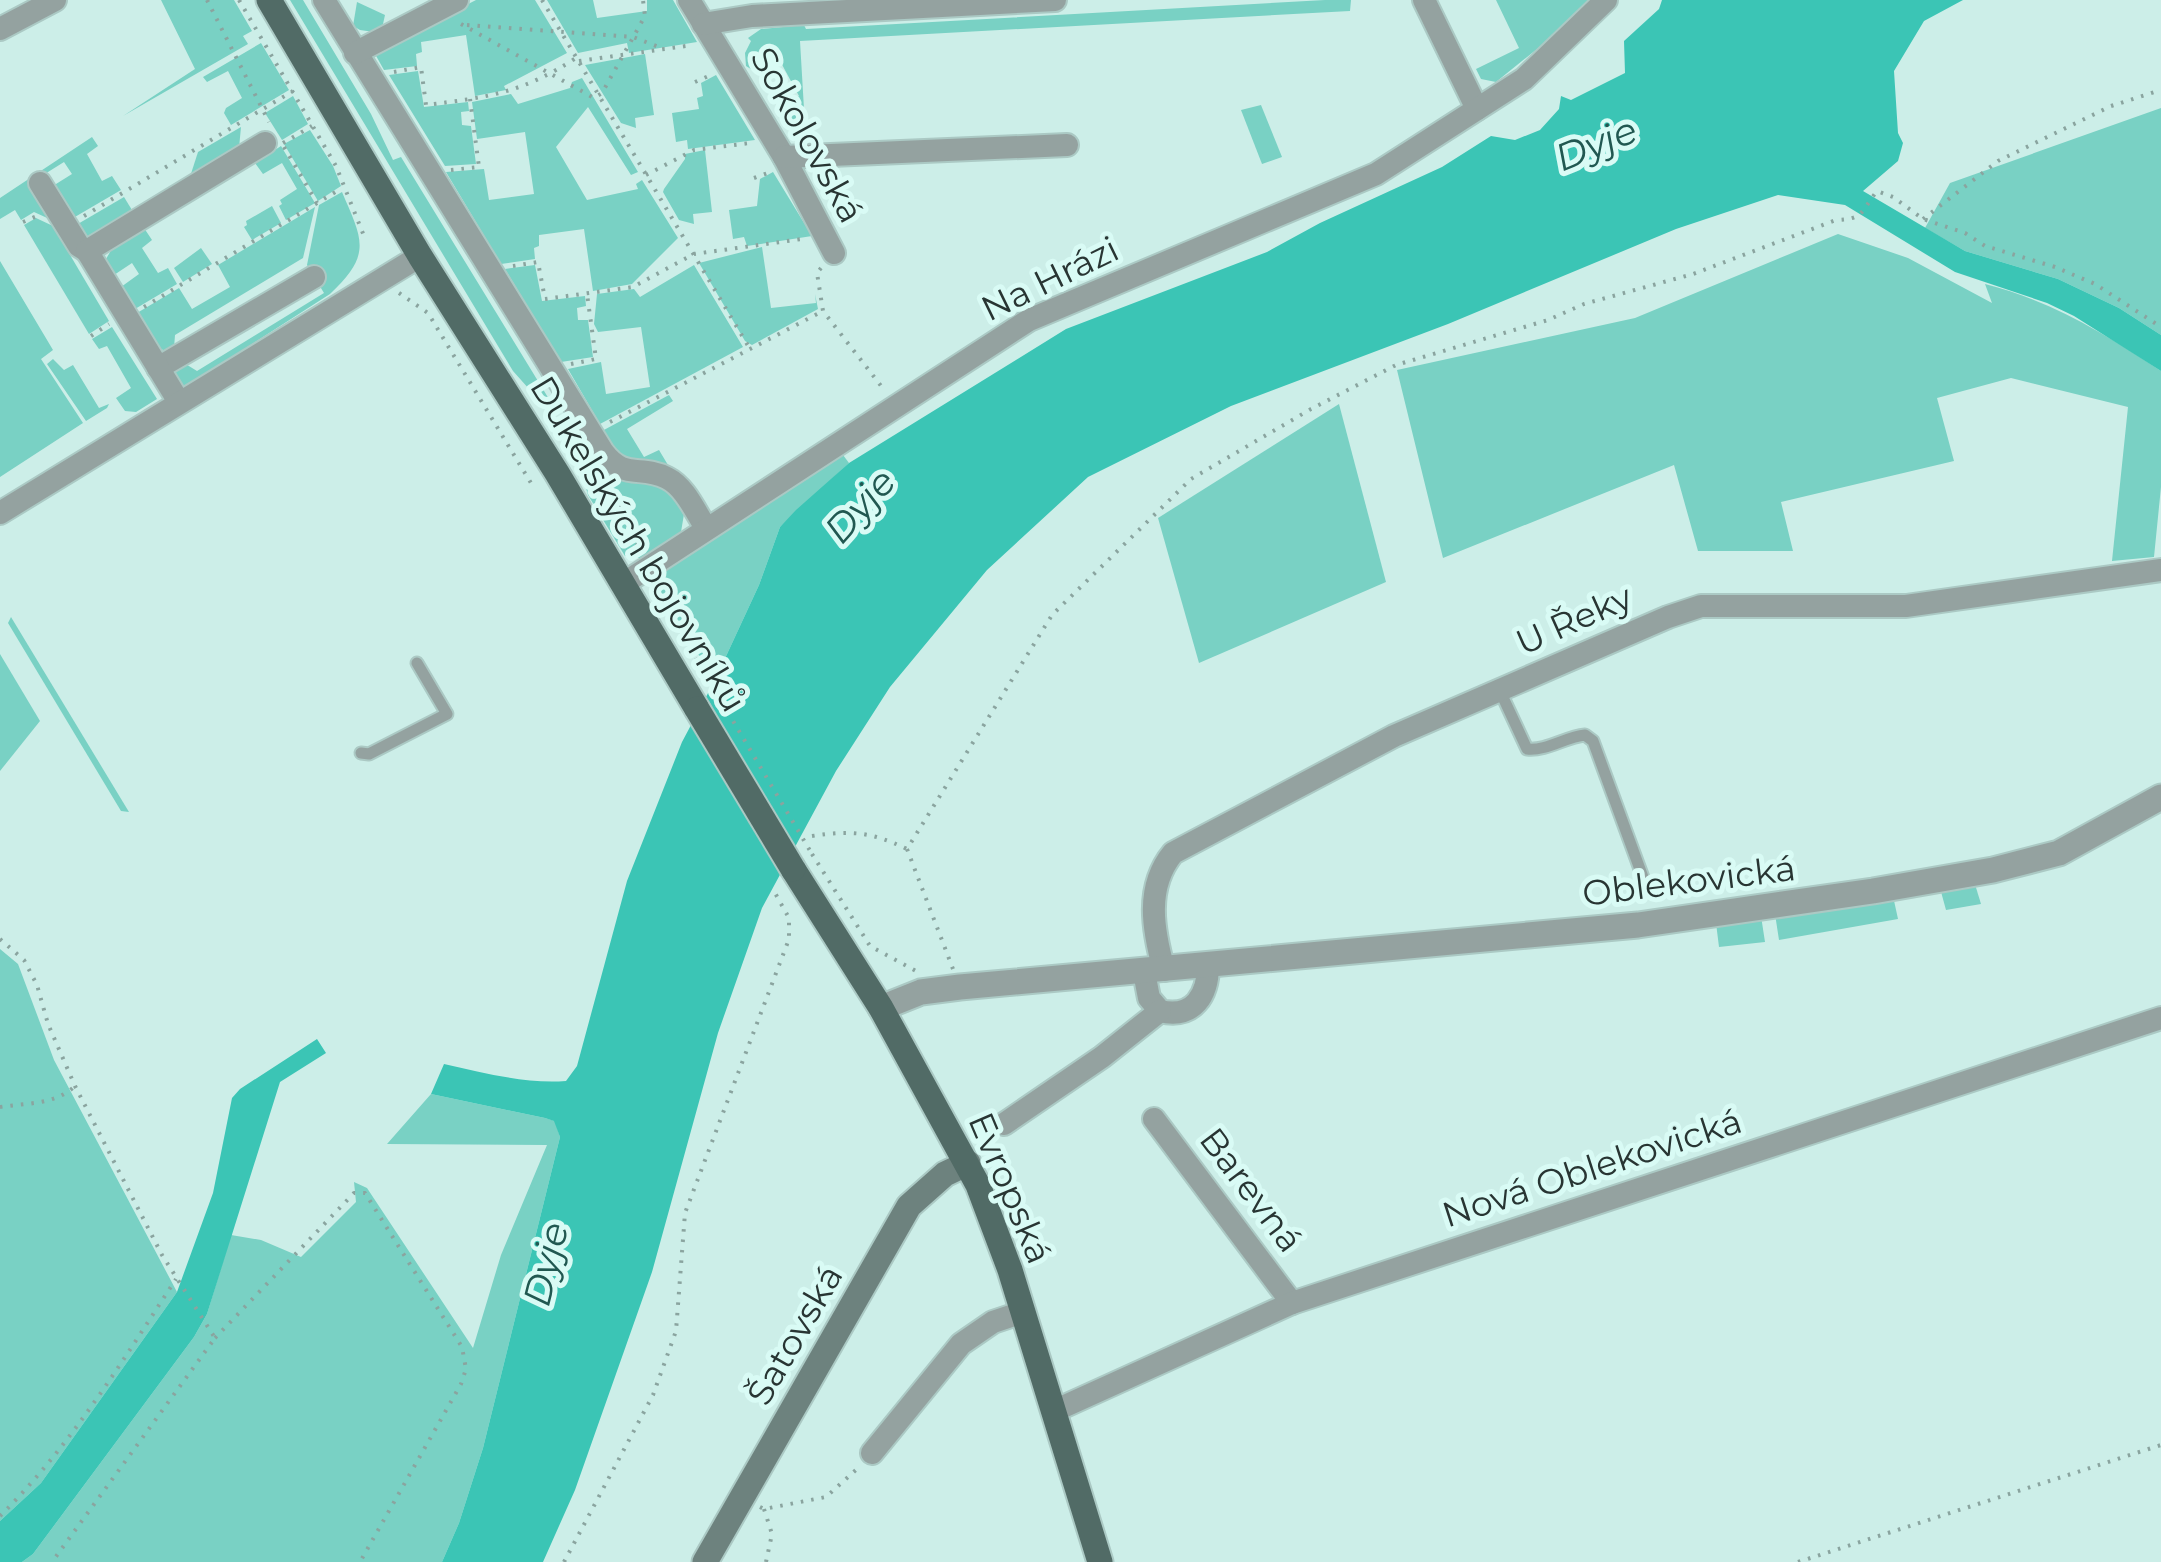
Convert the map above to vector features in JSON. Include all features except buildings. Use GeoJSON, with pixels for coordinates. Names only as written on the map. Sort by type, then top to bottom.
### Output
{"type":"FeatureCollection","features":[{"type":"Feature","properties":{"kind":"main road","name":"Dukelských bojovníků"},"geometry":{"type":"LineString","coordinates":[[268,0],[697,709],[803,862]]}},
{"type":"Feature","properties":{"kind":"main road","name":"Evropská"},"geometry":{"type":"LineString","coordinates":[[803,862],[968,1164],[1023,1312],[1100,1562]]}},
{"type":"Feature","properties":{"kind":"main road","name":"Šatovská"},"geometry":{"type":"LineString","coordinates":[[705,1562],[754,1502],[909,1206],[945,1174],[968,1164]]}},
{"type":"Feature","properties":{"kind":"street"},"geometry":{"type":"LineString","coordinates":[[0,29],[55,0]]}},
{"type":"Feature","properties":{"kind":"street","name":"Dukelských bojovníků"},"geometry":{"type":"LineString","coordinates":[[324,0],[610,461],[629,472],[668,478],[682,491],[706,528]]}},
{"type":"Feature","properties":{"kind":"street"},"geometry":{"type":"LineString","coordinates":[[355,53],[457,0]]}},
{"type":"Feature","properties":{"kind":"street","name":"Sokolovská"},"geometry":{"type":"LineString","coordinates":[[689,0],[703,34],[825,245]]}},
{"type":"Feature","properties":{"kind":"street"},"geometry":{"type":"LineString","coordinates":[[703,34],[752,16],[1055,0]]}},
{"type":"Feature","properties":{"kind":"street"},"geometry":{"type":"LineString","coordinates":[[1424,0],[1477,109]]}},
{"type":"Feature","properties":{"kind":"street","name":"Na Hrázi"},"geometry":{"type":"LineString","coordinates":[[623,584],[1030,320],[1376,174],[1543,64],[1606,0]]}},
{"type":"Feature","properties":{"kind":"street"},"geometry":{"type":"LineString","coordinates":[[88,251],[274,137]]}},
{"type":"Feature","properties":{"kind":"street"},"geometry":{"type":"LineString","coordinates":[[780,163],[1067,145]]}},
{"type":"Feature","properties":{"kind":"street"},"geometry":{"type":"LineString","coordinates":[[40,183],[79,246],[88,251],[120,320],[179,402]]}},
{"type":"Feature","properties":{"kind":"street"},"geometry":{"type":"LineString","coordinates":[[0,513],[420,256]]}},
{"type":"Feature","properties":{"kind":"street"},"geometry":{"type":"LineString","coordinates":[[158,368],[314,277]]}},
{"type":"Feature","properties":{"kind":"street","name":"U Řeky"},"geometry":{"type":"LineString","coordinates":[[1154,971],[1152,912],[1164,865],[1173,853],[1394,736],[1668,617],[1701,606],[1906,606],[2161,570]]}},
{"type":"Feature","properties":{"kind":"street","name":"Oblekovická"},"geometry":{"type":"LineString","coordinates":[[882,1008],[921,992],[960,987],[1638,926],[1993,870],[2059,852],[2161,798]]}},
{"type":"Feature","properties":{"kind":"street"},"geometry":{"type":"LineString","coordinates":[[1004,1124],[1102,1057],[1160,1010],[1188,1010],[1202,1001],[1208,983],[1208,964]]}},
{"type":"Feature","properties":{"kind":"street"},"geometry":{"type":"LineString","coordinates":[[1154,971],[1150,998],[1160,1010]]}},
{"type":"Feature","properties":{"kind":"street","name":"Nová Oblekovická"},"geometry":{"type":"LineString","coordinates":[[1054,1411],[1292,1303],[2161,1018]]}},
{"type":"Feature","properties":{"kind":"street","name":"Barevná"},"geometry":{"type":"LineString","coordinates":[[1154,1119],[1292,1303]]}},
{"type":"Feature","properties":{"kind":"street"},"geometry":{"type":"LineString","coordinates":[[872,1453],[961,1344],[993,1322],[1023,1312]]}},
{"type":"Feature","properties":{"kind":"lane"},"geometry":{"type":"LineString","coordinates":[[361,753],[370,754],[447,714],[418,663]]}},
{"type":"Feature","properties":{"kind":"lane"},"geometry":{"type":"LineString","coordinates":[[1500,692],[1527,749],[1576,736],[1585,735],[1593,741],[1648,891]]}},
{"type":"Feature","properties":{"kind":"path"},"geometry":{"type":"LineString","coordinates":[[207,0],[274,137],[318,203]]}},
{"type":"Feature","properties":{"kind":"path"},"geometry":{"type":"LineString","coordinates":[[240,0],[312,126],[364,236]]}},
{"type":"Feature","properties":{"kind":"path"},"geometry":{"type":"LineString","coordinates":[[542,0],[750,349]]}},
{"type":"Feature","properties":{"kind":"path"},"geometry":{"type":"LineString","coordinates":[[642,0],[645,16],[633,37],[624,56],[594,98],[461,24],[633,37],[664,49]]}},
{"type":"Feature","properties":{"kind":"path"},"geometry":{"type":"LineString","coordinates":[[384,74],[423,67],[426,105],[530,86],[578,60],[664,49],[703,34]]}},
{"type":"Feature","properties":{"kind":"path"},"geometry":{"type":"LineString","coordinates":[[695,82],[718,71]]}},
{"type":"Feature","properties":{"kind":"path"},"geometry":{"type":"LineString","coordinates":[[1923,219],[1998,161],[2111,106],[2161,90]]}},
{"type":"Feature","properties":{"kind":"path"},"geometry":{"type":"LineString","coordinates":[[66,226],[293,91]]}},
{"type":"Feature","properties":{"kind":"path"},"geometry":{"type":"LineString","coordinates":[[443,170],[481,166],[470,99]]}},
{"type":"Feature","properties":{"kind":"path"},"geometry":{"type":"LineString","coordinates":[[274,137],[312,126]]}},
{"type":"Feature","properties":{"kind":"path"},"geometry":{"type":"LineString","coordinates":[[646,175],[694,150],[759,140]]}},
{"type":"Feature","properties":{"kind":"path"},"geometry":{"type":"LineString","coordinates":[[754,178],[780,163]]}},
{"type":"Feature","properties":{"kind":"path"},"geometry":{"type":"LineString","coordinates":[[90,336],[344,187]]}},
{"type":"Feature","properties":{"kind":"path"},"geometry":{"type":"LineString","coordinates":[[907,850],[1052,616],[1192,479],[1311,409],[1396,365],[1548,320],[1584,304],[1693,274],[1836,220],[1860,217],[1877,191],[1923,219],[1985,246],[2055,267],[2095,284],[2161,327]]}},
{"type":"Feature","properties":{"kind":"path"},"geometry":{"type":"LineString","coordinates":[[501,268],[540,261],[545,299],[633,287],[694,254],[825,245],[817,273],[823,311],[896,406]]}},
{"type":"Feature","properties":{"kind":"path"},"geometry":{"type":"LineString","coordinates":[[398,293],[428,313],[534,488]]}},
{"type":"Feature","properties":{"kind":"path"},"geometry":{"type":"LineString","coordinates":[[561,366],[598,358],[587,294]]}},
{"type":"Feature","properties":{"kind":"path"},"geometry":{"type":"LineString","coordinates":[[598,429],[823,311]]}},
{"type":"Feature","properties":{"kind":"path"},"geometry":{"type":"LineString","coordinates":[[550,408],[580,461]]}},
{"type":"Feature","properties":{"kind":"path"},"geometry":{"type":"LineString","coordinates":[[608,480],[649,566],[656,591],[803,862],[870,946],[919,973],[921,992]]}},
{"type":"Feature","properties":{"kind":"path"},"geometry":{"type":"LineString","coordinates":[[812,836],[846,830],[882,838],[907,850],[960,987]]}},
{"type":"Feature","properties":{"kind":"path"},"geometry":{"type":"LineString","coordinates":[[564,1562],[653,1395],[676,1331],[685,1213],[789,938],[789,918],[776,892]]}},
{"type":"Feature","properties":{"kind":"path"},"geometry":{"type":"LineString","coordinates":[[0,939],[24,960],[75,1086],[162,1256],[215,1338]]}},
{"type":"Feature","properties":{"kind":"path"},"geometry":{"type":"LineString","coordinates":[[0,1107],[53,1100],[65,1096],[75,1086]]}},
{"type":"Feature","properties":{"kind":"path"},"geometry":{"type":"LineString","coordinates":[[52,1562],[215,1338],[354,1193],[365,1193],[462,1348],[466,1369],[360,1562]]}},
{"type":"Feature","properties":{"kind":"path"},"geometry":{"type":"LineString","coordinates":[[0,1516],[29,1487],[178,1281]]}},
{"type":"Feature","properties":{"kind":"path"},"geometry":{"type":"LineString","coordinates":[[1798,1562],[2161,1444]]}},
{"type":"Feature","properties":{"kind":"path"},"geometry":{"type":"LineString","coordinates":[[766,1562],[772,1534],[754,1502],[826,1497],[872,1453]]}},
{"type":"Feature","properties":{"kind":"shaded area"},"geometry":{"type":"Polygon","coordinates":[[[161,0],[234,0],[252,31],[243,36],[248,44],[123,116],[195,69],[161,0]]]}},
{"type":"Feature","properties":{"kind":"shaded area"},"geometry":{"type":"Polygon","coordinates":[[[290,0],[303,0],[371,114],[393,160],[401,157],[552,404],[546,408],[513,371],[290,0]]]}},
{"type":"Feature","properties":{"kind":"shaded area"},"geometry":{"type":"Polygon","coordinates":[[[476,0],[535,0],[567,53],[504,86],[506,90],[475,96],[466,35],[421,42],[417,66],[384,70],[375,54],[379,50],[476,0]]]}},
{"type":"Feature","properties":{"kind":"shaded area"},"geometry":{"type":"Polygon","coordinates":[[[547,0],[593,0],[597,18],[647,11],[647,0],[673,0],[697,42],[629,53],[627,43],[578,53],[547,0]]]}},
{"type":"Feature","properties":{"kind":"shaded area"},"geometry":{"type":"Polygon","coordinates":[[[1351,0],[1350,11],[800,41],[805,126],[793,126],[783,108],[799,96],[779,59],[754,71],[746,66],[745,53],[751,41],[748,38],[761,29],[1351,0]]]}},
{"type":"Feature","properties":{"kind":"shaded area"},"geometry":{"type":"Polygon","coordinates":[[[1496,0],[1592,0],[1496,82],[1481,79],[1476,69],[1519,48],[1496,0]]]}},
{"type":"Feature","properties":{"kind":"shaded area"},"geometry":{"type":"Polygon","coordinates":[[[357,2],[385,15],[381,33],[353,26],[357,2]]]}},
{"type":"Feature","properties":{"kind":"shaded area"},"geometry":{"type":"Polygon","coordinates":[[[261,43],[289,90],[231,125],[224,113],[226,108],[242,98],[228,71],[207,82],[203,77],[261,43]]]}},
{"type":"Feature","properties":{"kind":"shaded area"},"geometry":{"type":"Polygon","coordinates":[[[645,54],[654,115],[635,118],[636,128],[621,123],[585,65],[645,54]]]}},
{"type":"Feature","properties":{"kind":"shaded area"},"geometry":{"type":"Polygon","coordinates":[[[418,71],[424,107],[468,102],[469,111],[461,112],[462,125],[471,126],[476,164],[445,166],[389,75],[418,71]]]}},
{"type":"Feature","properties":{"kind":"shaded area"},"geometry":{"type":"Polygon","coordinates":[[[716,75],[755,140],[688,149],[687,140],[676,142],[672,113],[699,109],[701,83],[716,75]]]}},
{"type":"Feature","properties":{"kind":"shaded area"},"geometry":{"type":"Polygon","coordinates":[[[582,78],[638,172],[631,175],[588,107],[556,147],[587,200],[638,189],[636,184],[642,180],[678,238],[632,284],[593,291],[584,229],[539,235],[535,259],[501,264],[446,172],[484,169],[489,200],[534,194],[525,132],[477,139],[472,102],[511,94],[518,104],[570,88],[572,82],[582,78]]]}},
{"type":"Feature","properties":{"kind":"shaded area"},"geometry":{"type":"Polygon","coordinates":[[[293,96],[308,124],[282,140],[265,113],[293,96]]]}},
{"type":"Feature","properties":{"kind":"shaded area"},"geometry":{"type":"Polygon","coordinates":[[[1261,105],[1282,157],[1262,164],[1241,110],[1261,105]]]}},
{"type":"Feature","properties":{"kind":"shaded area"},"geometry":{"type":"Polygon","coordinates":[[[2161,108],[2161,335],[2119,308],[2058,279],[1965,251],[1925,228],[1950,183],[2161,108]]]}},
{"type":"Feature","properties":{"kind":"shaded area"},"geometry":{"type":"Polygon","coordinates":[[[241,127],[239,148],[188,183],[198,152],[241,127]]]}},
{"type":"Feature","properties":{"kind":"shaded area"},"geometry":{"type":"Polygon","coordinates":[[[310,130],[341,186],[318,201],[284,144],[310,130]]]}},
{"type":"Feature","properties":{"kind":"shaded area"},"geometry":{"type":"Polygon","coordinates":[[[92,137],[98,146],[87,154],[102,181],[112,176],[121,190],[68,221],[48,189],[72,174],[64,162],[32,182],[56,222],[34,212],[21,220],[15,210],[0,219],[0,198],[92,137]]]}},
{"type":"Feature","properties":{"kind":"shaded area"},"geometry":{"type":"Polygon","coordinates":[[[281,146],[315,203],[286,220],[280,200],[297,189],[282,163],[263,174],[255,163],[281,146]]]}},
{"type":"Feature","properties":{"kind":"shaded area"},"geometry":{"type":"Polygon","coordinates":[[[705,150],[712,212],[693,214],[694,224],[679,220],[663,192],[685,154],[705,150]]]}},
{"type":"Feature","properties":{"kind":"shaded area"},"geometry":{"type":"Polygon","coordinates":[[[773,172],[812,236],[747,246],[744,237],[733,239],[729,210],[757,206],[760,179],[773,172]]]}},
{"type":"Feature","properties":{"kind":"shaded area"},"geometry":{"type":"Polygon","coordinates":[[[342,192],[360,246],[353,268],[344,280],[330,294],[182,389],[174,384],[174,368],[184,363],[197,371],[324,293],[307,265],[319,205],[342,192]]]}},
{"type":"Feature","properties":{"kind":"shaded area"},"geometry":{"type":"Polygon","coordinates":[[[124,197],[135,215],[93,238],[84,239],[71,228],[124,197]]]}},
{"type":"Feature","properties":{"kind":"shaded area"},"geometry":{"type":"Polygon","coordinates":[[[272,206],[281,223],[252,240],[244,227],[246,221],[272,206]]]}},
{"type":"Feature","properties":{"kind":"shaded area"},"geometry":{"type":"Polygon","coordinates":[[[315,207],[303,258],[175,335],[174,348],[167,352],[159,348],[137,313],[179,288],[192,309],[230,287],[218,265],[315,207]]]}},
{"type":"Feature","properties":{"kind":"shaded area"},"geometry":{"type":"Polygon","coordinates":[[[36,218],[53,226],[109,321],[89,334],[24,225],[36,218]]]}},
{"type":"Feature","properties":{"kind":"shaded area"},"geometry":{"type":"Polygon","coordinates":[[[144,228],[152,240],[142,248],[158,273],[168,268],[177,284],[135,309],[121,287],[139,274],[132,263],[114,275],[106,259],[113,247],[144,228]]]}},
{"type":"Feature","properties":{"kind":"shaded area"},"geometry":{"type":"Polygon","coordinates":[[[1838,234],[1908,258],[1992,303],[1985,284],[2033,299],[2098,331],[2161,371],[2161,487],[2154,557],[2112,561],[2128,407],[2011,378],[1937,398],[1954,461],[1781,502],[1793,551],[1698,551],[1674,465],[1443,558],[1397,370],[1635,318],[1838,234]]]}},
{"type":"Feature","properties":{"kind":"shaded area"},"geometry":{"type":"Polygon","coordinates":[[[762,247],[771,308],[816,303],[815,294],[818,309],[752,345],[745,341],[699,263],[762,247]]]}},
{"type":"Feature","properties":{"kind":"shaded area"},"geometry":{"type":"Polygon","coordinates":[[[201,248],[212,264],[183,282],[174,268],[201,248]]]}},
{"type":"Feature","properties":{"kind":"shaded area"},"geometry":{"type":"Polygon","coordinates":[[[0,261],[53,350],[41,359],[83,423],[0,477],[0,261]]]}},
{"type":"Feature","properties":{"kind":"shaded area"},"geometry":{"type":"Polygon","coordinates":[[[535,265],[542,301],[585,296],[586,306],[577,308],[578,320],[588,320],[593,357],[561,362],[505,269],[535,265]]]}},
{"type":"Feature","properties":{"kind":"shaded area"},"geometry":{"type":"Polygon","coordinates":[[[694,265],[743,347],[600,424],[568,369],[601,362],[606,394],[650,387],[641,327],[598,332],[594,324],[597,294],[634,289],[640,297],[694,265]]]}},
{"type":"Feature","properties":{"kind":"shaded area"},"geometry":{"type":"Polygon","coordinates":[[[112,327],[157,399],[136,412],[125,411],[116,398],[131,388],[107,346],[99,349],[92,339],[112,327]]]}},
{"type":"Feature","properties":{"kind":"shaded area"},"geometry":{"type":"Polygon","coordinates":[[[53,359],[64,370],[73,365],[99,408],[109,404],[107,408],[86,421],[47,364],[53,359]]]}},
{"type":"Feature","properties":{"kind":"shaded area"},"geometry":{"type":"Polygon","coordinates":[[[669,395],[673,401],[627,429],[644,457],[659,450],[668,465],[629,459],[616,450],[602,431],[669,395]]]}},
{"type":"Feature","properties":{"kind":"shaded area"},"geometry":{"type":"Polygon","coordinates":[[[1339,404],[1386,582],[1199,663],[1158,518],[1339,404]]]}},
{"type":"Feature","properties":{"kind":"shaded area"},"geometry":{"type":"Polygon","coordinates":[[[843,455],[849,463],[780,527],[759,585],[715,680],[664,601],[659,584],[662,576],[673,563],[843,455]]]}},
{"type":"Feature","properties":{"kind":"shaded area"},"geometry":{"type":"Polygon","coordinates":[[[595,456],[602,469],[607,467],[673,488],[684,514],[680,538],[645,559],[625,556],[588,495],[581,470],[587,466],[585,461],[595,456]]]}},
{"type":"Feature","properties":{"kind":"shaded area"},"geometry":{"type":"Polygon","coordinates":[[[11,617],[129,812],[121,811],[8,623],[11,617]]]}},
{"type":"Feature","properties":{"kind":"shaded area"},"geometry":{"type":"Polygon","coordinates":[[[0,654],[40,721],[0,771],[0,654]]]}},
{"type":"Feature","properties":{"kind":"shaded area"},"geometry":{"type":"Polygon","coordinates":[[[1974,881],[1981,904],[1946,910],[1940,888],[1974,881]]]}},
{"type":"Feature","properties":{"kind":"shaded area"},"geometry":{"type":"Polygon","coordinates":[[[1893,896],[1898,919],[1779,940],[1775,914],[1893,896]]]}},
{"type":"Feature","properties":{"kind":"shaded area"},"geometry":{"type":"Polygon","coordinates":[[[1761,916],[1765,942],[1719,947],[1716,923],[1761,916]]]}},
{"type":"Feature","properties":{"kind":"shaded area"},"geometry":{"type":"Polygon","coordinates":[[[0,949],[18,964],[54,1060],[177,1292],[41,1483],[0,1521],[0,949]]]}},
{"type":"Feature","properties":{"kind":"shaded area"},"geometry":{"type":"Polygon","coordinates":[[[431,1094],[555,1121],[560,1137],[483,1448],[442,1562],[22,1562],[33,1554],[194,1337],[207,1314],[231,1235],[261,1240],[301,1257],[356,1202],[354,1182],[367,1188],[473,1348],[501,1255],[547,1145],[387,1144],[431,1094]]]}},
{"type":"Feature","properties":{"kind":"water","name":"Dyje"},"geometry":{"type":"Polygon","coordinates":[[[1662,0],[1963,0],[1924,21],[1894,71],[1898,133],[1903,143],[1898,161],[1863,191],[1965,251],[2058,279],[2119,308],[2161,335],[2161,371],[2074,316],[1955,272],[1845,205],[1778,195],[1676,229],[1448,324],[1231,406],[1088,477],[987,570],[890,687],[836,771],[762,908],[718,1033],[652,1272],[575,1490],[543,1562],[442,1562],[483,1448],[560,1137],[554,1121],[545,1118],[431,1094],[444,1064],[551,1082],[566,1081],[577,1066],[627,881],[682,742],[759,585],[780,527],[849,463],[1066,329],[1267,252],[1442,167],[1491,136],[1515,140],[1540,130],[1559,109],[1561,96],[1571,100],[1625,73],[1624,41],[1659,9],[1662,0]]]}},
{"type":"Feature","properties":{"kind":"water"},"geometry":{"type":"Polygon","coordinates":[[[317,1039],[326,1053],[280,1082],[207,1314],[194,1337],[33,1554],[22,1562],[0,1562],[0,1521],[41,1483],[177,1292],[213,1193],[232,1098],[317,1039]]]}}]}
